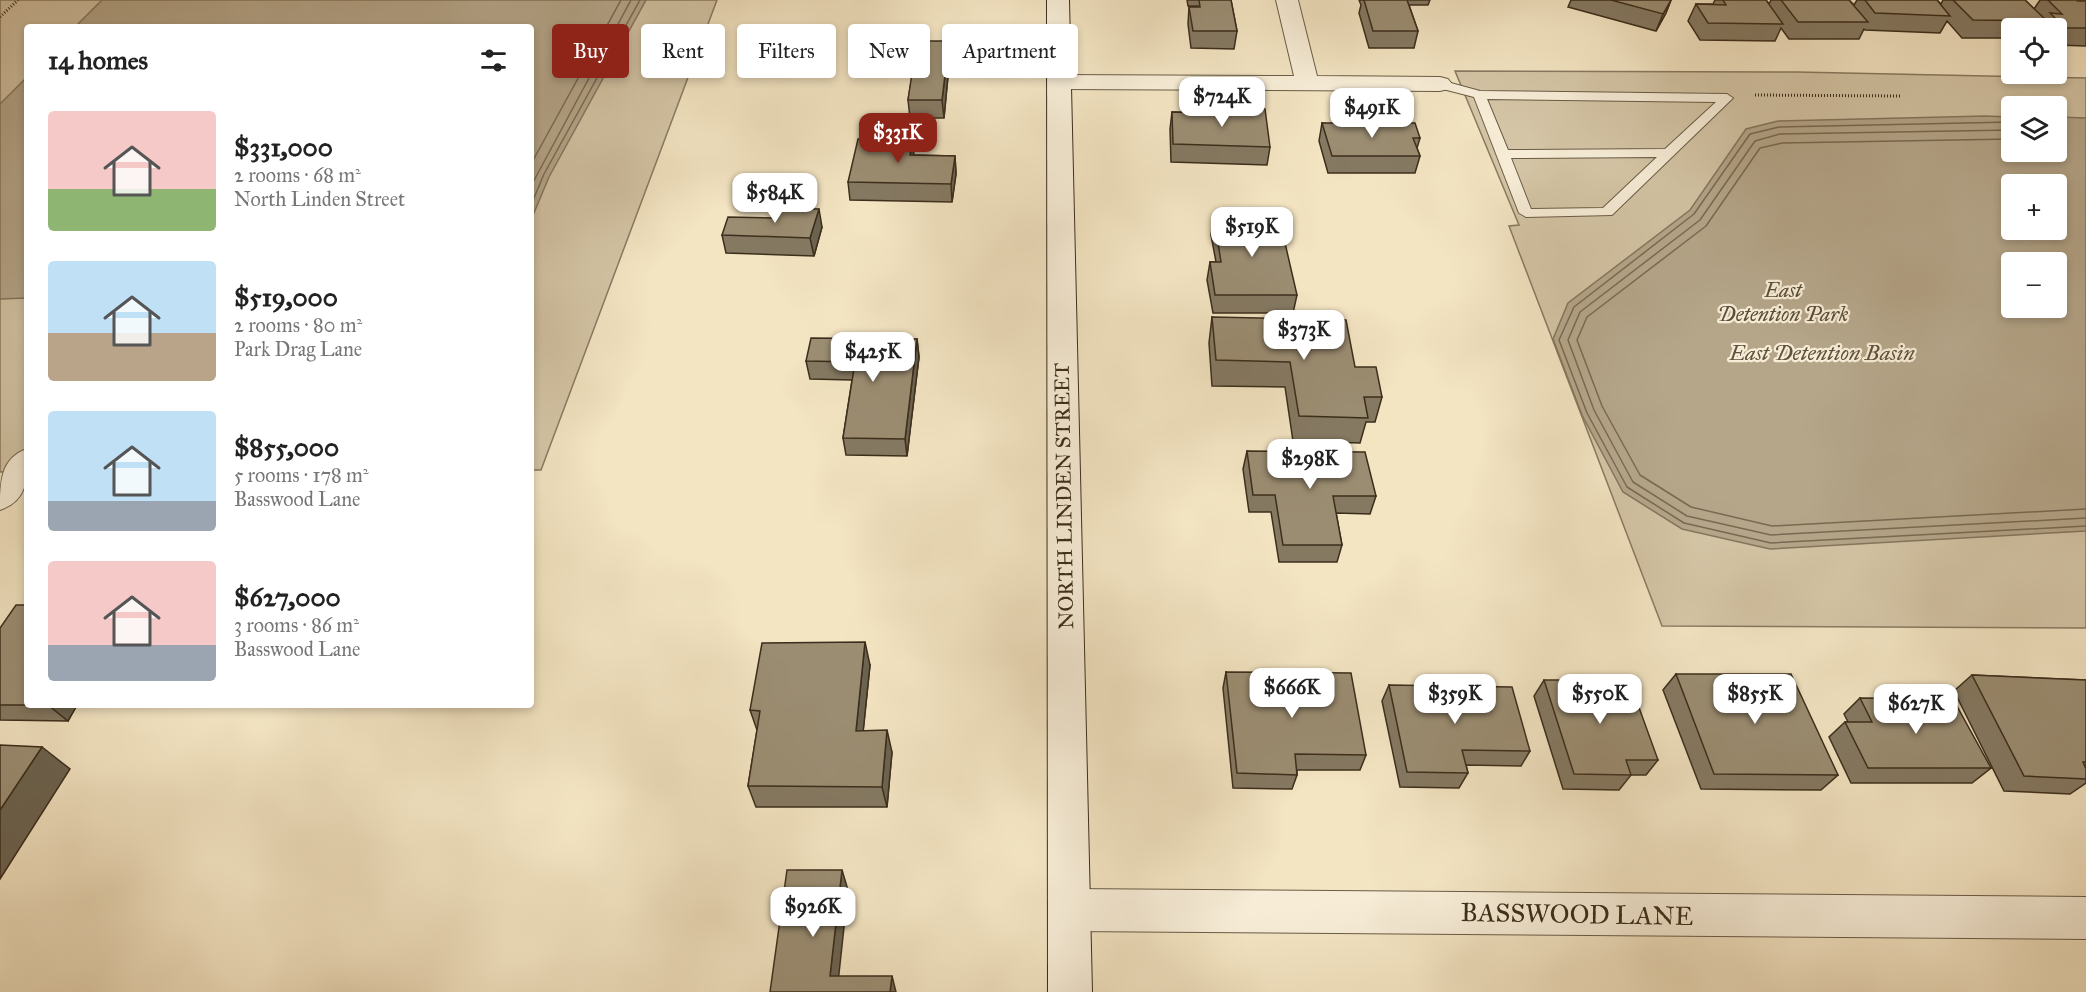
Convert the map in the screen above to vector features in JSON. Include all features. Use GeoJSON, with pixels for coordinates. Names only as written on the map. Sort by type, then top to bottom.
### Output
{"type":"FeatureCollection","features":[{"type":"Feature","properties":{"kind":"street","name":"NORTH LINDEN STREET"},"geometry":{"type":"LineString","coordinates":[[1059,0],[1070,992]]}},
{"type":"Feature","properties":{"kind":"street"},"geometry":{"type":"LineString","coordinates":[[1287,0],[1306,83]]}},
{"type":"Feature","properties":{"kind":"street"},"geometry":{"type":"LineString","coordinates":[[1059,82],[1440,84]]}},
{"type":"Feature","properties":{"kind":"street"},"geometry":{"type":"LineString","coordinates":[[0,497],[24,465]]}},
{"type":"Feature","properties":{"kind":"street","name":"BASSWOOD LANE"},"geometry":{"type":"LineString","coordinates":[[1069,910],[2086,918]]}},
{"type":"Feature","properties":{"kind":"lane"},"geometry":{"type":"LineString","coordinates":[[1440,84],[1479,95],[1727,98]]}},
{"type":"Feature","properties":{"kind":"lane"},"geometry":{"type":"LineString","coordinates":[[1479,95],[1526,213],[1607,212],[1727,98]]}},
{"type":"Feature","properties":{"kind":"lane"},"geometry":{"type":"LineString","coordinates":[[1502,154],[1669,153]]}},
{"type":"Feature","properties":{"kind":"path"},"geometry":{"type":"LineString","coordinates":[[0,17],[18,0]]}},
{"type":"Feature","properties":{"kind":"path"},"geometry":{"type":"LineString","coordinates":[[1727,98],[1759,95],[1900,96]]}},
{"type":"Feature","properties":{"kind":"green space"},"geometry":{"type":"Polygon","coordinates":[[[0,0],[717,0],[708,24],[641,24],[641,78],[688,78],[541,470],[534,470],[534,24],[24,24],[24,471],[0,472],[0,0]]]}},
{"type":"Feature","properties":{"kind":"green space","name":"East Detention Basin"},"geometry":{"type":"Polygon","coordinates":[[[1455,71],[1797,72],[2001,76],[2001,84],[2067,84],[2067,78],[2086,78],[2086,628],[1662,626],[1509,226],[1519,225],[1455,71]]]}},
{"type":"Feature","properties":{"kind":"water"},"geometry":{"type":"Polygon","coordinates":[[[102,0],[646,0],[629,31],[629,24],[552,24],[552,78],[603,78],[549,177],[534,213],[534,24],[78,24],[102,0]]]}},
{"type":"Feature","properties":{"kind":"water"},"geometry":{"type":"Polygon","coordinates":[[[24,80],[24,298],[0,299],[0,104],[24,80]]]}},
{"type":"Feature","properties":{"kind":"water","name":"East Detention Basin"},"geometry":{"type":"Polygon","coordinates":[[[2001,117],[2001,162],[2067,162],[2067,117],[2086,118],[2086,531],[1770,549],[1682,529],[1623,492],[1582,415],[1553,339],[1568,303],[1690,210],[1746,129],[1778,121],[2001,117]]]}},
{"type":"Feature","properties":{"kind":"building"},"geometry":{"type":"Polygon","coordinates":[[[1199,0],[1231,0],[1237,31],[1193,31],[1189,7],[1200,7],[1199,0]]]}},
{"type":"Feature","properties":{"kind":"building"},"geometry":{"type":"Polygon","coordinates":[[[1364,0],[1407,0],[1418,31],[1373,31],[1364,0]]]}},
{"type":"Feature","properties":{"kind":"building"},"geometry":{"type":"Polygon","coordinates":[[[1611,0],[1671,0],[1663,14],[1611,0]]]}},
{"type":"Feature","properties":{"kind":"building"},"geometry":{"type":"Polygon","coordinates":[[[1723,0],[1766,0],[1783,24],[1708,23],[1696,4],[1726,5],[1723,0]]]}},
{"type":"Feature","properties":{"kind":"building"},"geometry":{"type":"Polygon","coordinates":[[[1781,0],[1849,0],[1868,22],[1798,22],[1781,0]]]}},
{"type":"Feature","properties":{"kind":"building"},"geometry":{"type":"Polygon","coordinates":[[[1865,0],[1937,0],[1950,16],[1875,13],[1865,0]]]}},
{"type":"Feature","properties":{"kind":"building"},"geometry":{"type":"Polygon","coordinates":[[[1953,0],[2025,0],[2044,18],[2001,18],[2001,20],[1973,20],[1953,0]]]}},
{"type":"Feature","properties":{"kind":"building"},"geometry":{"type":"Polygon","coordinates":[[[2048,0],[2086,1],[2086,28],[2067,28],[2067,18],[2055,18],[2050,13],[2062,14],[2048,0]]]}},
{"type":"Feature","properties":{"kind":"building"},"geometry":{"type":"Polygon","coordinates":[[[930,41],[942,41],[942,78],[945,78],[942,100],[908,100],[911,78],[930,78],[930,41]]]}},
{"type":"Feature","properties":{"kind":"building"},"geometry":{"type":"Polygon","coordinates":[[[1210,108],[1265,109],[1270,147],[1173,144],[1172,112],[1211,113],[1210,108]]]}},
{"type":"Feature","properties":{"kind":"building"},"geometry":{"type":"Polygon","coordinates":[[[1322,123],[1415,123],[1420,138],[1413,138],[1420,156],[1332,156],[1322,123]]]}},
{"type":"Feature","properties":{"kind":"building"},"geometry":{"type":"Polygon","coordinates":[[[858,139],[913,140],[910,155],[955,156],[951,184],[848,182],[858,139]]]}},
{"type":"Feature","properties":{"kind":"building"},"geometry":{"type":"Polygon","coordinates":[[[777,208],[819,209],[810,238],[722,235],[728,217],[773,218],[777,208]]]}},
{"type":"Feature","properties":{"kind":"building"},"geometry":{"type":"Polygon","coordinates":[[[1214,217],[1279,217],[1297,295],[1215,295],[1210,262],[1221,262],[1214,217]]]}},
{"type":"Feature","properties":{"kind":"building"},"geometry":{"type":"Polygon","coordinates":[[[1212,317],[1346,320],[1355,367],[1376,367],[1382,397],[1364,397],[1368,418],[1299,416],[1290,362],[1216,360],[1212,317]]]}},
{"type":"Feature","properties":{"kind":"building"},"geometry":{"type":"Polygon","coordinates":[[[811,338],[917,339],[905,439],[843,438],[855,362],[806,361],[811,338]]]}},
{"type":"Feature","properties":{"kind":"building"},"geometry":{"type":"Polygon","coordinates":[[[1247,451],[1365,452],[1376,496],[1333,496],[1342,545],[1283,545],[1275,495],[1253,495],[1247,451]]]}},
{"type":"Feature","properties":{"kind":"building"},"geometry":{"type":"Polygon","coordinates":[[[16,605],[24,605],[24,705],[0,705],[0,628],[16,605]]]}},
{"type":"Feature","properties":{"kind":"building"},"geometry":{"type":"Polygon","coordinates":[[[865,642],[856,731],[887,730],[882,787],[748,786],[760,711],[750,710],[762,643],[865,642]]]}},
{"type":"Feature","properties":{"kind":"building"},"geometry":{"type":"Polygon","coordinates":[[[1226,672],[1351,673],[1366,755],[1295,754],[1297,775],[1237,773],[1226,672]]]}},
{"type":"Feature","properties":{"kind":"building"},"geometry":{"type":"Polygon","coordinates":[[[1676,674],[1791,674],[1838,775],[1714,774],[1676,674]]]}},
{"type":"Feature","properties":{"kind":"building"},"geometry":{"type":"Polygon","coordinates":[[[1972,675],[2086,680],[2086,762],[2083,762],[2086,779],[2024,776],[1972,675]]]}},
{"type":"Feature","properties":{"kind":"building"},"geometry":{"type":"Polygon","coordinates":[[[1544,680],[1629,680],[1658,760],[1626,760],[1631,775],[1574,774],[1544,680]]]}},
{"type":"Feature","properties":{"kind":"building"},"geometry":{"type":"Polygon","coordinates":[[[1389,685],[1512,687],[1530,751],[1462,750],[1468,773],[1407,772],[1389,685]]]}},
{"type":"Feature","properties":{"kind":"building"},"geometry":{"type":"Polygon","coordinates":[[[1860,698],[1953,699],[1991,768],[1868,768],[1845,722],[1872,722],[1860,698]]]}},
{"type":"Feature","properties":{"kind":"building"},"geometry":{"type":"Polygon","coordinates":[[[0,745],[42,747],[0,810],[0,745]]]}},
{"type":"Feature","properties":{"kind":"building"},"geometry":{"type":"Polygon","coordinates":[[[787,870],[842,870],[830,976],[892,976],[890,992],[770,992],[787,870]]]}},
{"type":"Feature","properties":{"kind":"park label","name":"East Detention Park"},"geometry":{"type":"Point","coordinates":[1783,302]}}]}
